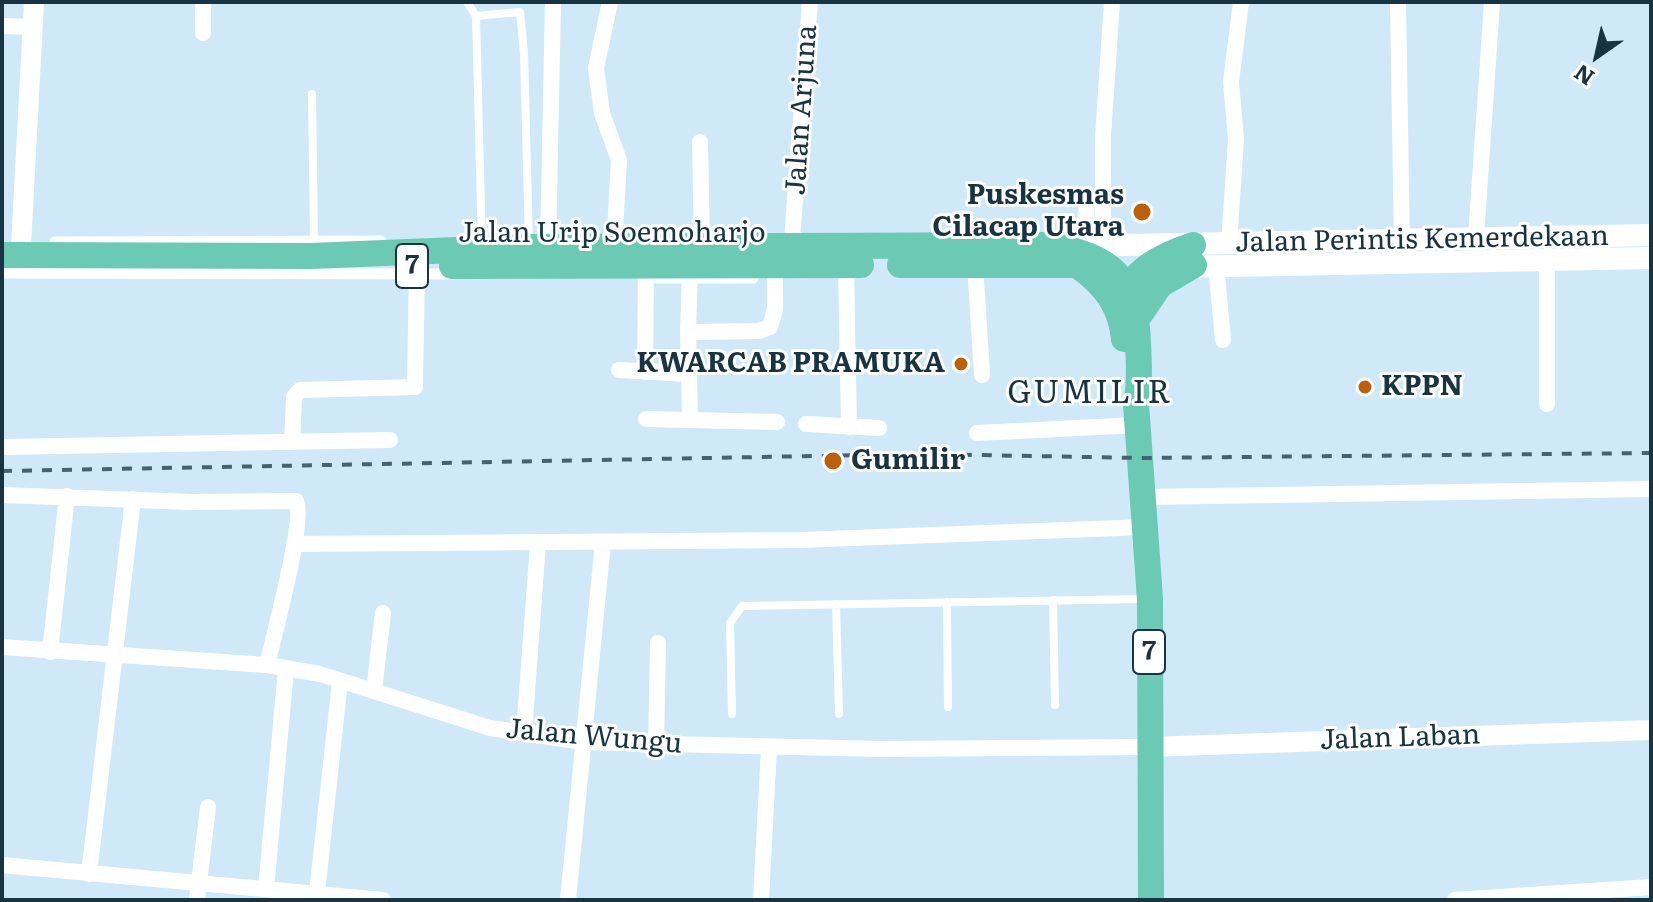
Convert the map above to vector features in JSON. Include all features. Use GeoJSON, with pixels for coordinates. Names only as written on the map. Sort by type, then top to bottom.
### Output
{"type":"FeatureCollection","features":[{"type":"Feature","properties":{"kind":"highway","name":"Jalan Urip Soemoharjo"},"geometry":{"type":"LineString","coordinates":[[10,257],[538,244],[615,245],[696,259],[785,260],[1050,245]]}},
{"type":"Feature","properties":{"kind":"highway","name":"7"},"geometry":{"type":"LineString","coordinates":[[1050,245],[1082,251],[1129,276],[1130,321],[1139,385],[1137,415],[1150,599],[1148,747],[1151,900]]}},
{"type":"Feature","properties":{"kind":"highway"},"geometry":{"type":"LineString","coordinates":[[1129,276],[1171,252],[1201,258]]}},
{"type":"Feature","properties":{"kind":"highway","name":"Jalan Urip Soemoharjo"},"geometry":{"type":"LineString","coordinates":[[785,260],[846,272],[1088,253]]}},
{"type":"Feature","properties":{"kind":"highway","name":"7"},"geometry":{"type":"LineString","coordinates":[[1088,253],[1108,292],[1130,321]]}},
{"type":"Feature","properties":{"kind":"highway","name":"Jalan Urip Soemoharjo"},"geometry":{"type":"LineString","coordinates":[[10,257],[417,270],[646,272],[696,259]]}},
{"type":"Feature","properties":{"kind":"highway"},"geometry":{"type":"LineString","coordinates":[[1130,321],[1160,285],[1201,258]]}},
{"type":"Feature","properties":{"kind":"main road","name":"Jalan Perintis Kemerdekaan"},"geometry":{"type":"LineString","coordinates":[[1201,258],[1402,250],[1476,238],[1651,235]]}},
{"type":"Feature","properties":{"kind":"main road","name":"Jalan Perintis Kemerdekaan"},"geometry":{"type":"LineString","coordinates":[[1201,258],[1229,244],[1547,259],[1651,258]]}},
{"type":"Feature","properties":{"kind":"main road"},"geometry":{"type":"LineString","coordinates":[[1050,245],[1088,253],[1201,258]]}},
{"type":"Feature","properties":{"kind":"main road"},"geometry":{"type":"LineString","coordinates":[[1088,253],[1129,276]]}},
{"type":"Feature","properties":{"kind":"street"},"geometry":{"type":"LineString","coordinates":[[10,257],[34,2]]}},
{"type":"Feature","properties":{"kind":"street"},"geometry":{"type":"LineString","coordinates":[[203,2],[203,33]]}},
{"type":"Feature","properties":{"kind":"street"},"geometry":{"type":"LineString","coordinates":[[538,244],[553,2]]}},
{"type":"Feature","properties":{"kind":"street"},"geometry":{"type":"LineString","coordinates":[[610,2],[596,68],[597,93],[619,160],[615,245]]}},
{"type":"Feature","properties":{"kind":"street","name":"Jalan Arjuna"},"geometry":{"type":"LineString","coordinates":[[688,331],[759,331],[770,327],[785,260],[810,2]]}},
{"type":"Feature","properties":{"kind":"street"},"geometry":{"type":"LineString","coordinates":[[1088,253],[1103,136],[1112,2]]}},
{"type":"Feature","properties":{"kind":"street"},"geometry":{"type":"LineString","coordinates":[[1229,244],[1236,139],[1231,82],[1241,2]]}},
{"type":"Feature","properties":{"kind":"street"},"geometry":{"type":"LineString","coordinates":[[1398,2],[1402,250]]}},
{"type":"Feature","properties":{"kind":"street"},"geometry":{"type":"LineString","coordinates":[[1476,238],[1492,2]]}},
{"type":"Feature","properties":{"kind":"street"},"geometry":{"type":"LineString","coordinates":[[2,26],[33,27]]}},
{"type":"Feature","properties":{"kind":"street"},"geometry":{"type":"LineString","coordinates":[[690,419],[688,331],[696,259],[700,142]]}},
{"type":"Feature","properties":{"kind":"street"},"geometry":{"type":"LineString","coordinates":[[1087,201],[1088,253]]}},
{"type":"Feature","properties":{"kind":"street"},"geometry":{"type":"LineString","coordinates":[[1201,258],[1223,340]]}},
{"type":"Feature","properties":{"kind":"street"},"geometry":{"type":"LineString","coordinates":[[1547,259],[1547,404]]}},
{"type":"Feature","properties":{"kind":"street"},"geometry":{"type":"LineString","coordinates":[[975,264],[982,375]]}},
{"type":"Feature","properties":{"kind":"street"},"geometry":{"type":"LineString","coordinates":[[292,442],[297,391],[415,387],[417,270]]}},
{"type":"Feature","properties":{"kind":"street"},"geometry":{"type":"LineString","coordinates":[[645,372],[646,272]]}},
{"type":"Feature","properties":{"kind":"street"},"geometry":{"type":"LineString","coordinates":[[846,272],[849,427]]}},
{"type":"Feature","properties":{"kind":"street"},"geometry":{"type":"LineString","coordinates":[[619,370],[688,374]]}},
{"type":"Feature","properties":{"kind":"street"},"geometry":{"type":"LineString","coordinates":[[977,433],[1137,415]]}},
{"type":"Feature","properties":{"kind":"street"},"geometry":{"type":"LineString","coordinates":[[646,419],[777,422]]}},
{"type":"Feature","properties":{"kind":"street"},"geometry":{"type":"LineString","coordinates":[[806,424],[879,428]]}},
{"type":"Feature","properties":{"kind":"street"},"geometry":{"type":"LineString","coordinates":[[2,447],[390,440]]}},
{"type":"Feature","properties":{"kind":"street"},"geometry":{"type":"LineString","coordinates":[[1145,497],[1651,489]]}},
{"type":"Feature","properties":{"kind":"street"},"geometry":{"type":"LineString","coordinates":[[2,495],[292,500],[300,509],[267,665]]}},
{"type":"Feature","properties":{"kind":"street"},"geometry":{"type":"LineString","coordinates":[[50,652],[67,496]]}},
{"type":"Feature","properties":{"kind":"street"},"geometry":{"type":"LineString","coordinates":[[89,874],[133,499]]}},
{"type":"Feature","properties":{"kind":"street"},"geometry":{"type":"LineString","coordinates":[[294,544],[815,539],[1146,527]]}},
{"type":"Feature","properties":{"kind":"street"},"geometry":{"type":"LineString","coordinates":[[568,900],[603,542]]}},
{"type":"Feature","properties":{"kind":"street"},"geometry":{"type":"LineString","coordinates":[[524,733],[538,543]]}},
{"type":"Feature","properties":{"kind":"street"},"geometry":{"type":"LineString","coordinates":[[374,691],[383,613]]}},
{"type":"Feature","properties":{"kind":"street"},"geometry":{"type":"LineString","coordinates":[[656,744],[658,643]]}},
{"type":"Feature","properties":{"kind":"street","name":"Jalan Wungu"},"geometry":{"type":"LineString","coordinates":[[2,647],[267,665],[340,681],[490,728],[583,742],[769,747],[1148,747]]}},
{"type":"Feature","properties":{"kind":"street"},"geometry":{"type":"LineString","coordinates":[[266,889],[286,669]]}},
{"type":"Feature","properties":{"kind":"street"},"geometry":{"type":"LineString","coordinates":[[317,893],[340,681]]}},
{"type":"Feature","properties":{"kind":"street","name":"Jalan Laban"},"geometry":{"type":"LineString","coordinates":[[1148,747],[1651,730]]}},
{"type":"Feature","properties":{"kind":"street"},"geometry":{"type":"LineString","coordinates":[[761,900],[769,747]]}},
{"type":"Feature","properties":{"kind":"street"},"geometry":{"type":"LineString","coordinates":[[198,893],[208,807]]}},
{"type":"Feature","properties":{"kind":"street"},"geometry":{"type":"LineString","coordinates":[[2,865],[89,874],[198,893],[266,889],[383,900]]}},
{"type":"Feature","properties":{"kind":"street"},"geometry":{"type":"LineString","coordinates":[[1455,900],[1651,887]]}},
{"type":"Feature","properties":{"kind":"lane"},"geometry":{"type":"LineString","coordinates":[[467,2],[476,16],[482,244]]}},
{"type":"Feature","properties":{"kind":"lane"},"geometry":{"type":"LineString","coordinates":[[519,2],[538,244]]}},
{"type":"Feature","properties":{"kind":"lane"},"geometry":{"type":"LineString","coordinates":[[476,16],[520,12]]}},
{"type":"Feature","properties":{"kind":"lane"},"geometry":{"type":"LineString","coordinates":[[312,94],[313,248]]}},
{"type":"Feature","properties":{"kind":"lane"},"geometry":{"type":"LineString","coordinates":[[732,714],[730,623],[735,611],[742,606],[1150,599]]}},
{"type":"Feature","properties":{"kind":"lane"},"geometry":{"type":"LineString","coordinates":[[1053,600],[1055,705]]}},
{"type":"Feature","properties":{"kind":"lane"},"geometry":{"type":"LineString","coordinates":[[947,602],[948,707]]}},
{"type":"Feature","properties":{"kind":"lane"},"geometry":{"type":"LineString","coordinates":[[836,604],[839,714]]}},
{"type":"Feature","properties":{"kind":"railway"},"geometry":{"type":"LineString","coordinates":[[2,471],[924,454],[1140,458],[1651,453]]}},
{"type":"Feature","properties":{"kind":"place","name":"Puskesmas Cilacap Utara"},"geometry":{"type":"Point","coordinates":[1142,212]}},
{"type":"Feature","properties":{"kind":"place","name":"KWARCAB PRAMUKA"},"geometry":{"type":"Point","coordinates":[961,364]}},
{"type":"Feature","properties":{"kind":"place","name":"KPPN"},"geometry":{"type":"Point","coordinates":[1365,387]}},
{"type":"Feature","properties":{"kind":"place","name":"Gumilir"},"geometry":{"type":"Point","coordinates":[833,461]}},
{"type":"Feature","properties":{"kind":"district","name":"GUMILIR"},"geometry":{"type":"Point","coordinates":[1090,394]}}]}
